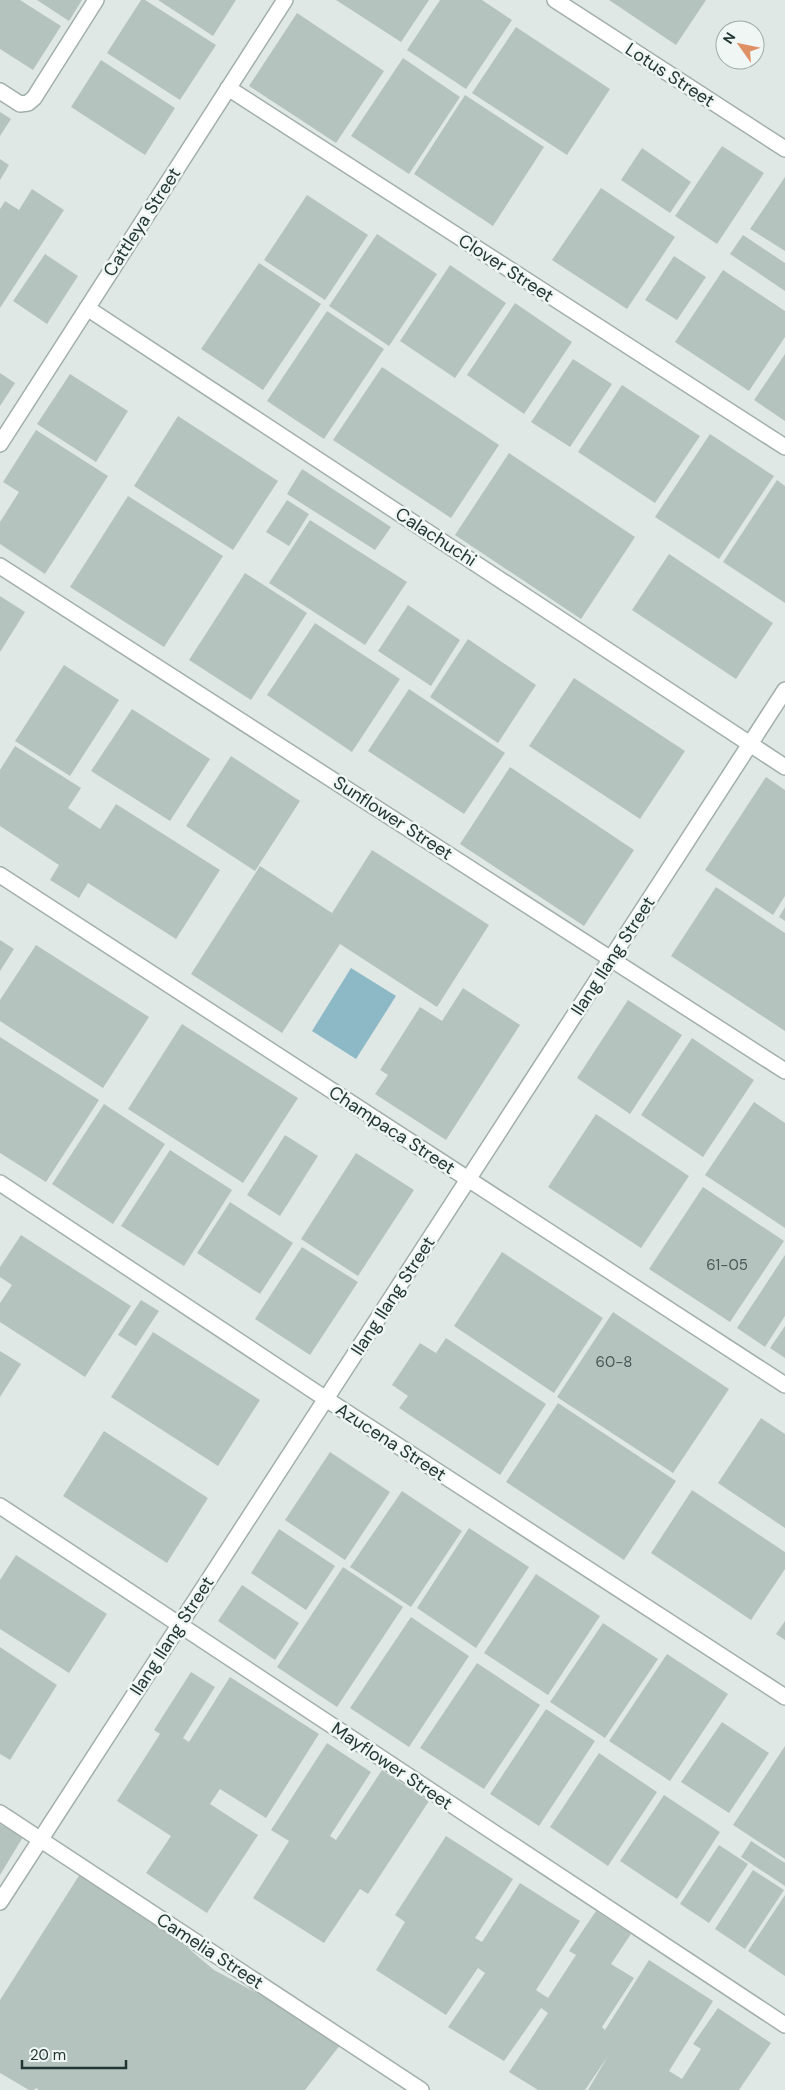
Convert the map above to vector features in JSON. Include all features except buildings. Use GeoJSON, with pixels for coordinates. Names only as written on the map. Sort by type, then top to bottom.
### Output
{"type":"FeatureCollection","features":[{"type":"Feature","properties":{"kind":"street"},"geometry":{"type":"LineString","coordinates":[[0,91],[20,104],[28,103],[34,98],[96,0]]}},
{"type":"Feature","properties":{"kind":"street","name":"Cattleya Street"},"geometry":{"type":"LineString","coordinates":[[0,444],[285,0]]}},
{"type":"Feature","properties":{"kind":"street","name":"Lotus Street"},"geometry":{"type":"LineString","coordinates":[[555,0],[785,149]]}},
{"type":"Feature","properties":{"kind":"street","name":"Clover Street"},"geometry":{"type":"LineString","coordinates":[[228,88],[785,447]]}},
{"type":"Feature","properties":{"kind":"street","name":"Calachuchi"},"geometry":{"type":"LineString","coordinates":[[87,308],[785,767]]}},
{"type":"Feature","properties":{"kind":"street","name":"Sunflower Street"},"geometry":{"type":"LineString","coordinates":[[0,566],[785,1071]]}},
{"type":"Feature","properties":{"kind":"street","name":"Ilang Ilang Street"},"geometry":{"type":"LineString","coordinates":[[0,1902],[785,690]]}},
{"type":"Feature","properties":{"kind":"street","name":"Champaca Street"},"geometry":{"type":"LineString","coordinates":[[0,875],[785,1385]]}},
{"type":"Feature","properties":{"kind":"street","name":"Azucena Street"},"geometry":{"type":"LineString","coordinates":[[0,1183],[326,1399],[785,1697]]}},
{"type":"Feature","properties":{"kind":"street","name":"Mayflower Street"},"geometry":{"type":"LineString","coordinates":[[0,1506],[785,2026]]}},
{"type":"Feature","properties":{"kind":"street","name":"Camelia Street"},"geometry":{"type":"LineString","coordinates":[[0,1813],[421,2090]]}},
{"type":"Feature","properties":{"kind":"water"},"geometry":{"type":"Polygon","coordinates":[[[351,968],[396,996],[356,1059],[312,1031],[351,968]]]}}]}
